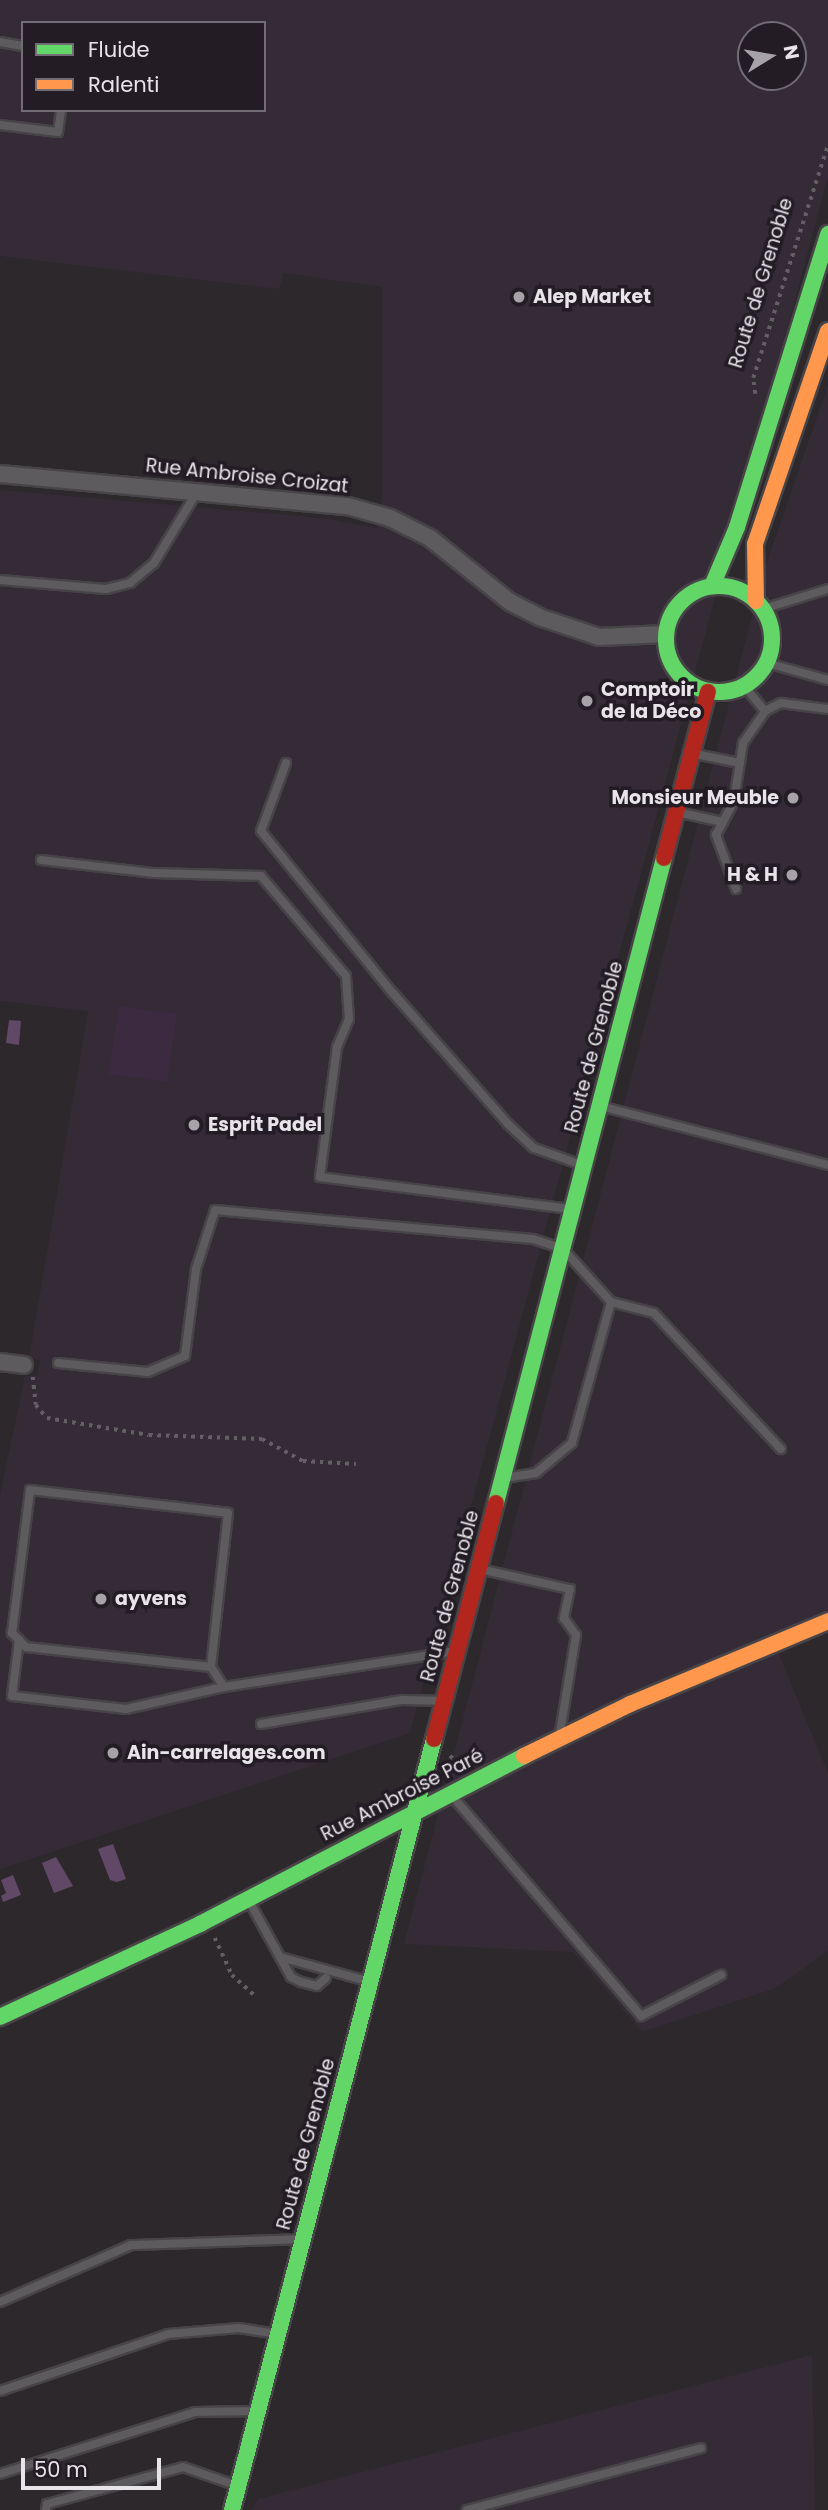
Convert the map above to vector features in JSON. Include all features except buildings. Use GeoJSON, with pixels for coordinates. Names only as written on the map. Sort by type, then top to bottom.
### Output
{"type":"FeatureCollection","features":[{"type":"Feature","properties":{"kind":"main road"},"geometry":{"type":"LineString","coordinates":[[712,586],[737,527],[828,234]]}},
{"type":"Feature","properties":{"kind":"main road"},"geometry":{"type":"LineString","coordinates":[[759,605],[728,586],[712,586],[682,601],[666,634],[672,665],[681,677],[708,692],[744,686],[767,663],[772,635],[759,605],[752,572],[755,544],[828,331]]}},
{"type":"Feature","properties":{"kind":"main road","name":"Route de Grenoble"},"geometry":{"type":"LineString","coordinates":[[232,2510],[694,754],[708,692]]}},
{"type":"Feature","properties":{"kind":"main road","name":"Rue Ambroise Paré"},"geometry":{"type":"LineString","coordinates":[[0,2017],[206,1920],[415,1810],[630,1704],[828,1621]]}},
{"type":"Feature","properties":{"kind":"street","name":"Rue Ambroise Croizat"},"geometry":{"type":"LineString","coordinates":[[0,474],[348,506],[390,517],[430,538],[510,602],[540,617],[599,637],[666,634]]}},
{"type":"Feature","properties":{"kind":"street"},"geometry":{"type":"LineString","coordinates":[[0,1362],[24,1365]]}},
{"type":"Feature","properties":{"kind":"lane"},"geometry":{"type":"LineString","coordinates":[[0,42],[21,46]]}},
{"type":"Feature","properties":{"kind":"lane"},"geometry":{"type":"LineString","coordinates":[[0,125],[58,132],[61,112]]}},
{"type":"Feature","properties":{"kind":"lane"},"geometry":{"type":"LineString","coordinates":[[0,580],[106,589],[130,583],[154,564],[197,492]]}},
{"type":"Feature","properties":{"kind":"lane"},"geometry":{"type":"LineString","coordinates":[[759,605],[828,589]]}},
{"type":"Feature","properties":{"kind":"lane"},"geometry":{"type":"LineString","coordinates":[[767,663],[828,680]]}},
{"type":"Feature","properties":{"kind":"lane"},"geometry":{"type":"LineString","coordinates":[[744,686],[765,711]]}},
{"type":"Feature","properties":{"kind":"lane"},"geometry":{"type":"LineString","coordinates":[[736,889],[716,835],[734,801],[743,743],[765,711],[781,703],[828,709]]}},
{"type":"Feature","properties":{"kind":"lane"},"geometry":{"type":"LineString","coordinates":[[694,754],[740,763]]}},
{"type":"Feature","properties":{"kind":"lane"},"geometry":{"type":"LineString","coordinates":[[286,763],[261,831],[392,992],[509,1124],[534,1148],[585,1166]]}},
{"type":"Feature","properties":{"kind":"lane"},"geometry":{"type":"LineString","coordinates":[[678,813],[723,822]]}},
{"type":"Feature","properties":{"kind":"lane"},"geometry":{"type":"LineString","coordinates":[[41,860],[154,873],[261,876],[346,976],[349,1019],[337,1047],[320,1177],[573,1209]]}},
{"type":"Feature","properties":{"kind":"lane"},"geometry":{"type":"LineString","coordinates":[[600,1105],[828,1165]]}},
{"type":"Feature","properties":{"kind":"lane"},"geometry":{"type":"LineString","coordinates":[[58,1363],[148,1372],[185,1356],[195,1269],[215,1210],[533,1239],[563,1250],[611,1302],[654,1313],[780,1449]]}},
{"type":"Feature","properties":{"kind":"lane"},"geometry":{"type":"LineString","coordinates":[[503,1479],[536,1473],[572,1443],[611,1302]]}},
{"type":"Feature","properties":{"kind":"lane"},"geometry":{"type":"LineString","coordinates":[[211,1667],[26,1647],[12,1633],[30,1490],[228,1513],[211,1667],[224,1687]]}},
{"type":"Feature","properties":{"kind":"lane"},"geometry":{"type":"LineString","coordinates":[[480,1569],[570,1589],[564,1618],[576,1635],[559,1740]]}},
{"type":"Feature","properties":{"kind":"lane"},"geometry":{"type":"LineString","coordinates":[[19,1640],[12,1696],[126,1709],[224,1687],[458,1651]]}},
{"type":"Feature","properties":{"kind":"lane"},"geometry":{"type":"LineString","coordinates":[[261,1724],[402,1700],[444,1702]]}},
{"type":"Feature","properties":{"kind":"lane"},"geometry":{"type":"LineString","coordinates":[[450,1794],[641,2016],[721,1975]]}},
{"type":"Feature","properties":{"kind":"lane"},"geometry":{"type":"LineString","coordinates":[[247,1898],[291,1978],[317,1986],[326,1978]]}},
{"type":"Feature","properties":{"kind":"lane"},"geometry":{"type":"LineString","coordinates":[[280,1957],[370,1982]]}},
{"type":"Feature","properties":{"kind":"lane"},"geometry":{"type":"LineString","coordinates":[[0,2302],[131,2245],[303,2239]]}},
{"type":"Feature","properties":{"kind":"lane"},"geometry":{"type":"LineString","coordinates":[[0,2391],[168,2334],[239,2328],[278,2334]]}},
{"type":"Feature","properties":{"kind":"lane"},"geometry":{"type":"LineString","coordinates":[[0,2474],[195,2412],[258,2411]]}},
{"type":"Feature","properties":{"kind":"lane"},"geometry":{"type":"LineString","coordinates":[[467,2510],[701,2448]]}},
{"type":"Feature","properties":{"kind":"lane"},"geometry":{"type":"LineString","coordinates":[[46,2510],[47,2504],[183,2467],[238,2486]]}},
{"type":"Feature","properties":{"kind":"path","name":"Route de Grenoble"},"geometry":{"type":"LineString","coordinates":[[755,398],[753,378],[828,145]]}},
{"type":"Feature","properties":{"kind":"path"},"geometry":{"type":"LineString","coordinates":[[24,1365],[33,1376],[36,1405],[47,1418],[149,1435],[262,1439],[303,1461],[356,1464]]}},
{"type":"Feature","properties":{"kind":"path"},"geometry":{"type":"LineString","coordinates":[[430,1752],[453,1757],[463,1765],[470,1784]]}},
{"type":"Feature","properties":{"kind":"path"},"geometry":{"type":"LineString","coordinates":[[206,1920],[232,1975],[255,1996]]}},
{"type":"Feature","properties":{"kind":"shaded area"},"geometry":{"type":"Polygon","coordinates":[[[0,0],[828,0],[828,177],[410,1733],[0,1869],[0,1495],[25,1376],[37,1376],[40,1360],[29,1358],[88,1011],[0,1001],[0,490],[322,518],[377,528],[382,503],[382,287],[284,273],[279,289],[0,256],[0,0]]]}},
{"type":"Feature","properties":{"kind":"shaded area"},"geometry":{"type":"Polygon","coordinates":[[[828,385],[828,1632],[778,1652],[828,1773],[828,1950],[776,1988],[642,2032],[573,1952],[404,1944],[763,574],[828,385]]]}},
{"type":"Feature","properties":{"kind":"shaded area"},"geometry":{"type":"Polygon","coordinates":[[[119,1006],[177,1014],[167,1082],[109,1074],[119,1006]]]}},
{"type":"Feature","properties":{"kind":"shaded area"},"geometry":{"type":"Polygon","coordinates":[[[9,1020],[21,1021],[19,1045],[6,1043],[9,1020]]]}},
{"type":"Feature","properties":{"kind":"shaded area"},"geometry":{"type":"Polygon","coordinates":[[[113,1844],[126,1879],[117,1882],[110,1880],[98,1849],[113,1844]]]}},
{"type":"Feature","properties":{"kind":"shaded area"},"geometry":{"type":"Polygon","coordinates":[[[56,1857],[73,1886],[54,1893],[42,1863],[56,1857]]]}},
{"type":"Feature","properties":{"kind":"shaded area"},"geometry":{"type":"Polygon","coordinates":[[[13,1875],[21,1895],[3,1902],[1,1896],[6,1893],[1,1880],[13,1875]]]}},
{"type":"Feature","properties":{"kind":"shaded area"},"geometry":{"type":"Polygon","coordinates":[[[812,2355],[815,2510],[251,2510],[258,2499],[812,2355]]]}},
{"type":"Feature","properties":{"kind":"traffic: fast"},"geometry":{"type":"LineString","coordinates":[[712,586],[737,527],[828,234]]}},
{"type":"Feature","properties":{"kind":"traffic: fast"},"geometry":{"type":"LineString","coordinates":[[719,586],[739,590],[756,602],[768,619],[772,639],[768,659],[756,676],[739,688],[719,692],[699,688],[682,676],[670,659],[666,639],[670,619],[682,602],[699,590],[719,586]]}},
{"type":"Feature","properties":{"kind":"traffic: fast"},"geometry":{"type":"LineString","coordinates":[[496,1503],[664,858]]}},
{"type":"Feature","properties":{"kind":"traffic: fast"},"geometry":{"type":"LineString","coordinates":[[232,2510],[434,1739]]}},
{"type":"Feature","properties":{"kind":"traffic: fast"},"geometry":{"type":"LineString","coordinates":[[0,2017],[200,1924],[524,1756]]}},
{"type":"Feature","properties":{"kind":"traffic: slow"},"geometry":{"type":"LineString","coordinates":[[756,601],[755,544],[828,331]]}},
{"type":"Feature","properties":{"kind":"traffic: slow"},"geometry":{"type":"LineString","coordinates":[[524,1756],[630,1704],[828,1621]]}},
{"type":"Feature","properties":{"kind":"traffic: jam"},"geometry":{"type":"LineString","coordinates":[[664,858],[708,692]]}},
{"type":"Feature","properties":{"kind":"traffic: jam"},"geometry":{"type":"LineString","coordinates":[[434,1739],[496,1503]]}},
{"type":"Feature","properties":{"kind":"place","name":"Alep Market"},"geometry":{"type":"Point","coordinates":[519,297]}},
{"type":"Feature","properties":{"kind":"place","name":"Comptoir de la Déco"},"geometry":{"type":"Point","coordinates":[587,701]}},
{"type":"Feature","properties":{"kind":"place","name":"Monsieur Meuble"},"geometry":{"type":"Point","coordinates":[793,798]}},
{"type":"Feature","properties":{"kind":"place","name":"H & H"},"geometry":{"type":"Point","coordinates":[792,875]}},
{"type":"Feature","properties":{"kind":"place","name":"Esprit Padel"},"geometry":{"type":"Point","coordinates":[194,1125]}},
{"type":"Feature","properties":{"kind":"place","name":"ayvens"},"geometry":{"type":"Point","coordinates":[101,1599]}},
{"type":"Feature","properties":{"kind":"place","name":"Ain-carrelages.com"},"geometry":{"type":"Point","coordinates":[113,1753]}}]}
